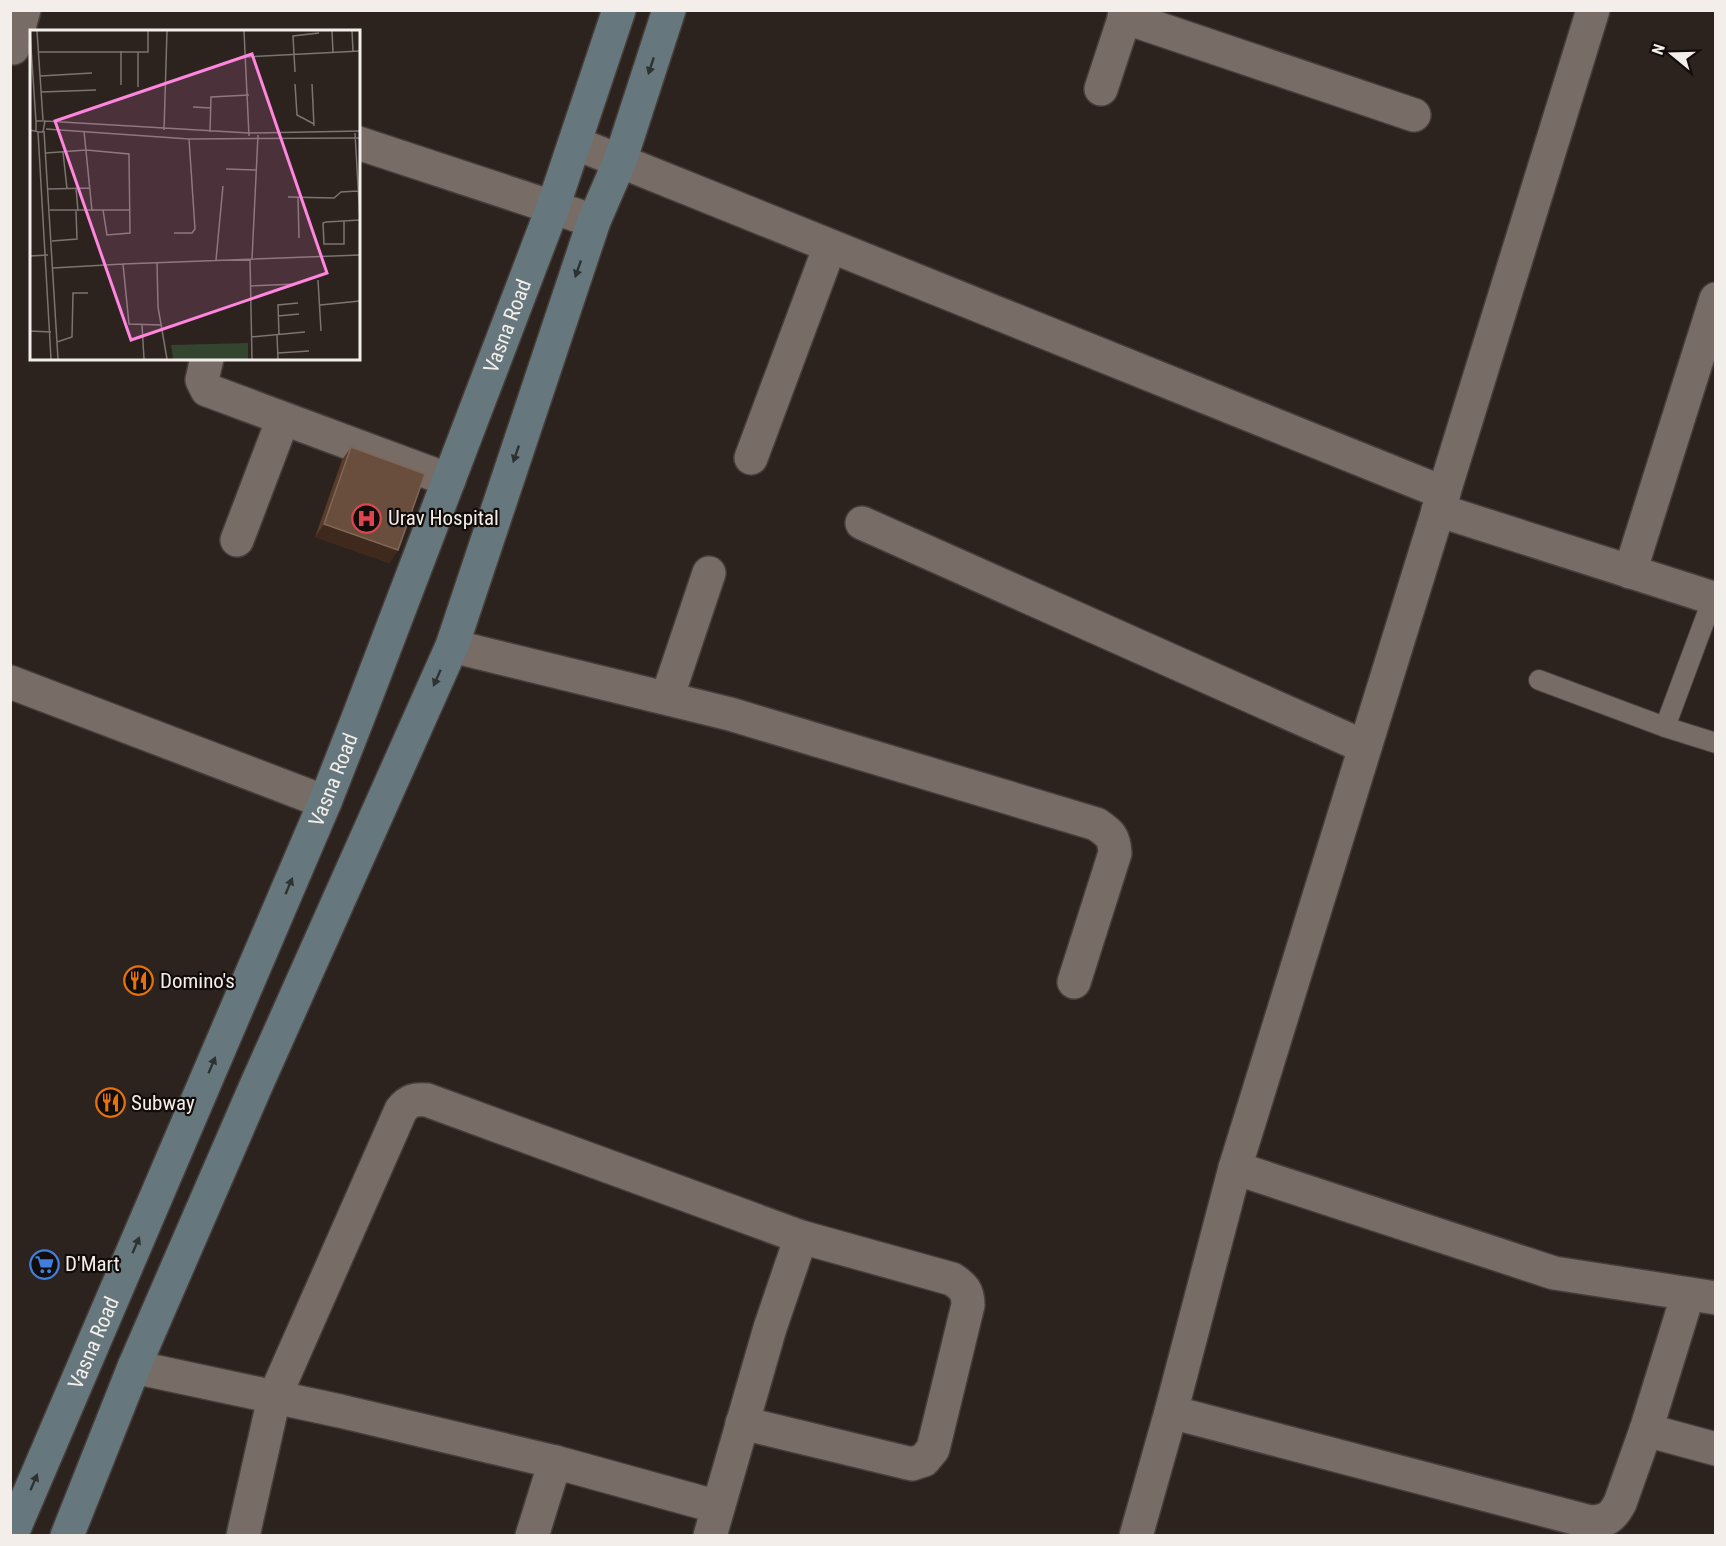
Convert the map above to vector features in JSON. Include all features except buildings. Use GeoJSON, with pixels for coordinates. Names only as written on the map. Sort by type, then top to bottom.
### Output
{"type":"FeatureCollection","features":[{"type":"Feature","properties":{"kind":"main road","name":"Vasna Road"},"geometry":{"type":"LineString","coordinates":[[11,1536],[325,802],[553,207],[619,10]]}},
{"type":"Feature","properties":{"kind":"main road"},"geometry":{"type":"LineString","coordinates":[[67,1536],[134,1367],[452,645],[594,221],[620,161],[669,10]]}},
{"type":"Feature","properties":{"kind":"street"},"geometry":{"type":"LineString","coordinates":[[18,49],[24,10]]}},
{"type":"Feature","properties":{"kind":"street"},"geometry":{"type":"LineString","coordinates":[[1136,1536],[1235,1168],[1593,10]]}},
{"type":"Feature","properties":{"kind":"street"},"geometry":{"type":"LineString","coordinates":[[1101,89],[1126,14],[1414,115]]}},
{"type":"Feature","properties":{"kind":"street"},"geometry":{"type":"LineString","coordinates":[[575,143],[830,246],[1441,501],[1630,572],[1714,599]]}},
{"type":"Feature","properties":{"kind":"street"},"geometry":{"type":"LineString","coordinates":[[360,144],[594,221]]}},
{"type":"Feature","properties":{"kind":"street"},"geometry":{"type":"LineString","coordinates":[[751,458],[830,246]]}},
{"type":"Feature","properties":{"kind":"street"},"geometry":{"type":"LineString","coordinates":[[1630,572],[1716,299]]}},
{"type":"Feature","properties":{"kind":"street"},"geometry":{"type":"LineString","coordinates":[[207,360],[202,380],[207,390],[449,480]]}},
{"type":"Feature","properties":{"kind":"street"},"geometry":{"type":"LineString","coordinates":[[237,540],[283,419]]}},
{"type":"Feature","properties":{"kind":"street"},"geometry":{"type":"LineString","coordinates":[[862,523],[1365,747]]}},
{"type":"Feature","properties":{"kind":"street"},"geometry":{"type":"LineString","coordinates":[[667,698],[709,573]]}},
{"type":"Feature","properties":{"kind":"street"},"geometry":{"type":"LineString","coordinates":[[452,645],[730,714],[1096,824],[1107,831],[1114,842],[1114,854],[1074,982]]}},
{"type":"Feature","properties":{"kind":"street"},"geometry":{"type":"LineString","coordinates":[[10,682],[325,802]]}},
{"type":"Feature","properties":{"kind":"street"},"geometry":{"type":"LineString","coordinates":[[243,1536],[274,1398],[400,1110],[407,1102],[416,1099],[427,1100],[801,1237],[952,1279],[961,1284],[968,1293],[968,1305],[933,1449],[924,1460],[912,1464],[742,1423]]}},
{"type":"Feature","properties":{"kind":"street"},"geometry":{"type":"LineString","coordinates":[[1171,1412],[1590,1522],[1603,1521],[1614,1514],[1620,1503],[1646,1430],[1702,1296],[1554,1273],[1235,1168]]}},
{"type":"Feature","properties":{"kind":"street"},"geometry":{"type":"LineString","coordinates":[[134,1367],[340,1411],[555,1462],[714,1521],[770,1328],[801,1237]]}},
{"type":"Feature","properties":{"kind":"street"},"geometry":{"type":"LineString","coordinates":[[1646,1430],[1716,1449]]}},
{"type":"Feature","properties":{"kind":"street"},"geometry":{"type":"LineString","coordinates":[[532,1536],[555,1462]]}},
{"type":"Feature","properties":{"kind":"lane"},"geometry":{"type":"LineString","coordinates":[[1665,727],[1714,599]]}},
{"type":"Feature","properties":{"kind":"lane"},"geometry":{"type":"LineString","coordinates":[[1539,680],[1665,727],[1716,743]]}},
{"type":"Feature","properties":{"kind":"place","name":"Urav Hospital"},"geometry":{"type":"Point","coordinates":[367,518]}},
{"type":"Feature","properties":{"kind":"place","name":"Domino's"},"geometry":{"type":"Point","coordinates":[139,981]}},
{"type":"Feature","properties":{"kind":"place","name":"Subway"},"geometry":{"type":"Point","coordinates":[110,1103]}},
{"type":"Feature","properties":{"kind":"place","name":"D'Mart"},"geometry":{"type":"Point","coordinates":[44,1264]}}]}
